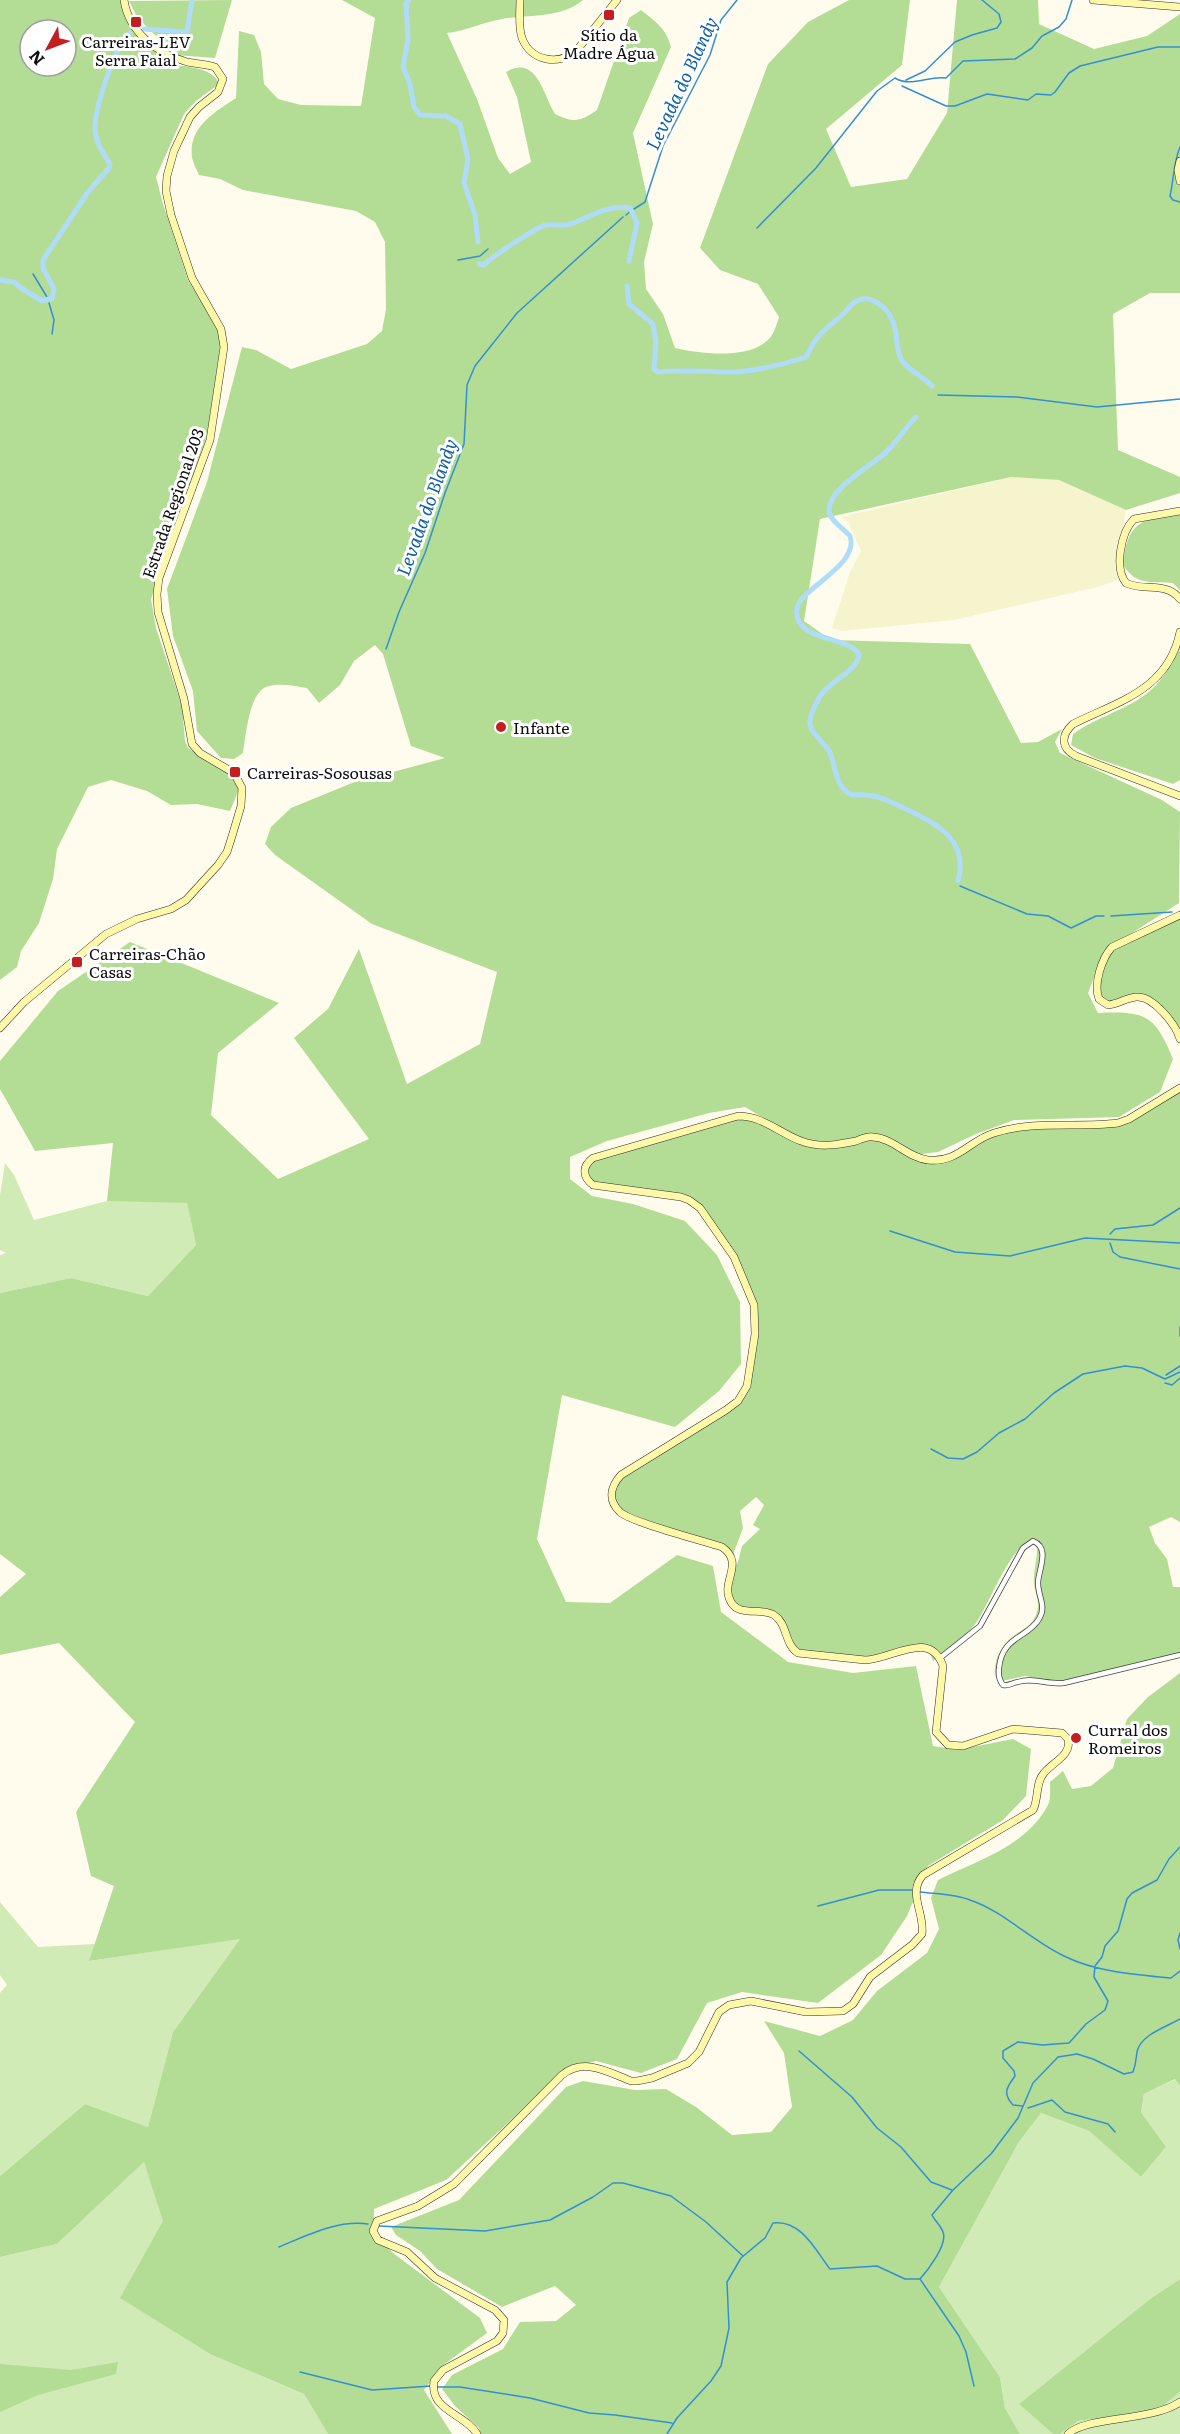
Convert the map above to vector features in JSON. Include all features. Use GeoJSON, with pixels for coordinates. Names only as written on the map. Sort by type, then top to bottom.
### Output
{"type":"FeatureCollection","features":[{"type":"Feature","properties":{"kind":"main road","name":"Estrada Regional 203"},"geometry":{"type":"LineString","coordinates":[[0,1028],[24,1002],[106,934],[137,919],[171,909],[186,900],[227,852],[243,794],[241,783],[234,774],[200,753],[192,744],[184,699],[158,612],[157,601],[159,578],[210,440],[224,348],[221,329],[197,290],[177,234],[167,203],[167,176],[174,151],[190,117],[199,106],[218,92],[223,79],[215,67],[187,62],[147,42],[136,30],[124,0]]}},
{"type":"Feature","properties":{"kind":"main road"},"geometry":{"type":"LineString","coordinates":[[520,0],[520,29],[526,45],[538,56],[556,60],[569,56],[577,50],[617,0]]}},
{"type":"Feature","properties":{"kind":"main road"},"geometry":{"type":"LineString","coordinates":[[1093,0],[1180,7]]}},
{"type":"Feature","properties":{"kind":"main road"},"geometry":{"type":"LineString","coordinates":[[1180,161],[1178,170],[1180,181]]}},
{"type":"Feature","properties":{"kind":"main road"},"geometry":{"type":"LineString","coordinates":[[1180,511],[1134,519],[1126,530],[1120,567],[1126,583],[1138,587],[1164,587],[1180,599]]}},
{"type":"Feature","properties":{"kind":"main road"},"geometry":{"type":"LineString","coordinates":[[1180,632],[1173,654],[1158,678],[1134,696],[1073,724],[1066,730],[1063,739],[1066,749],[1076,756],[1180,796]]}},
{"type":"Feature","properties":{"kind":"main road"},"geometry":{"type":"LineString","coordinates":[[1179,916],[1112,947],[1102,963],[1097,988],[1099,999],[1108,1005],[1137,997],[1145,998],[1170,1019],[1180,1039]]}},
{"type":"Feature","properties":{"kind":"main road"},"geometry":{"type":"LineString","coordinates":[[477,2434],[473,2427],[444,2409],[436,2394],[434,2381],[443,2370],[497,2341],[503,2333],[504,2320],[495,2310],[435,2278],[407,2252],[378,2240],[373,2231],[374,2225],[381,2219],[418,2206],[454,2184],[566,2071],[578,2066],[590,2066],[631,2081],[637,2081],[682,2066],[699,2052],[719,2012],[735,2003],[758,2001],[807,2012],[843,2011],[853,2004],[864,1982],[919,1939],[923,1929],[915,1890],[919,1879],[927,1871],[1033,1810],[1043,1774],[1065,1754],[1069,1747],[1068,1739],[1062,1733],[1013,1729],[963,1746],[948,1745],[936,1732],[943,1675],[940,1658],[923,1647],[915,1647],[874,1660],[798,1653],[788,1642],[784,1629],[776,1616],[770,1613],[738,1609],[731,1602],[728,1588],[733,1561],[728,1551],[619,1512],[611,1496],[612,1487],[621,1475],[726,1410],[744,1394],[750,1378],[756,1315],[751,1296],[734,1257],[695,1203],[681,1197],[593,1185],[585,1177],[584,1168],[593,1158],[738,1116],[758,1119],[801,1141],[812,1144],[834,1146],[872,1137],[881,1138],[917,1157],[936,1160],[967,1150],[980,1139],[1006,1130],[1118,1123],[1129,1119],[1180,1088]]}},
{"type":"Feature","properties":{"kind":"main road"},"geometry":{"type":"LineString","coordinates":[[1068,2434],[1073,2429],[1082,2426],[1162,2412],[1180,2402]]}},
{"type":"Feature","properties":{"kind":"street"},"geometry":{"type":"LineString","coordinates":[[940,1658],[980,1626],[1023,1548],[1034,1541],[1042,1549],[1038,1582],[1043,1610],[1036,1624],[1016,1637],[1000,1657],[999,1679],[1003,1685],[1029,1680],[1054,1684],[1064,1683],[1180,1655]]}},
{"type":"Feature","properties":{"kind":"shaded area"},"geometry":{"type":"Polygon","coordinates":[[[1011,477],[1059,480],[1126,510],[1115,564],[1117,580],[1098,587],[954,620],[842,631],[832,628],[850,572],[861,551],[848,522],[841,517],[1011,477]]]}},
{"type":"Feature","properties":{"kind":"green space"},"geometry":{"type":"Polygon","coordinates":[[[0,0],[121,0],[136,31],[155,47],[167,64],[204,71],[216,78],[219,84],[196,101],[184,114],[156,177],[188,280],[217,326],[221,342],[207,435],[151,599],[156,628],[182,706],[185,741],[188,748],[232,776],[239,789],[230,811],[197,804],[171,805],[147,791],[111,780],[88,787],[57,849],[53,879],[39,923],[21,951],[17,967],[0,980],[0,0]]]}},
{"type":"Feature","properties":{"kind":"green space"},"geometry":{"type":"Polygon","coordinates":[[[232,0],[215,58],[175,55],[137,17],[129,1],[232,0]]]}},
{"type":"Feature","properties":{"kind":"green space"},"geometry":{"type":"Polygon","coordinates":[[[342,0],[583,0],[555,13],[502,19],[447,33],[477,99],[498,158],[510,174],[531,162],[517,97],[506,72],[525,68],[532,72],[538,79],[555,114],[572,120],[581,119],[597,110],[629,18],[641,10],[656,22],[666,35],[671,47],[633,133],[653,224],[644,262],[646,289],[663,314],[675,348],[727,354],[753,349],[764,343],[772,335],[779,317],[758,284],[720,270],[700,248],[768,64],[808,22],[849,0],[910,0],[902,65],[826,129],[851,187],[907,179],[947,113],[957,0],[1038,0],[1039,24],[1094,49],[1147,36],[1180,14],[1180,293],[1150,293],[1113,314],[1118,450],[1180,477],[1180,493],[1126,510],[1059,480],[1011,477],[820,519],[804,621],[831,640],[970,644],[1021,743],[1038,742],[1062,729],[1055,742],[1060,753],[1162,800],[1180,812],[1179,903],[1104,951],[1088,993],[1098,1013],[1138,1015],[1147,1019],[1160,1033],[1173,1059],[1160,1092],[1119,1117],[1014,1120],[976,1134],[938,1152],[913,1155],[948,1158],[994,1133],[1129,1119],[1180,1087],[1180,1522],[1171,1517],[1149,1527],[1155,1543],[1167,1559],[1173,1587],[1180,1587],[1180,1654],[1060,1683],[1025,1676],[1002,1681],[996,1678],[996,1661],[1001,1650],[1012,1637],[1032,1622],[1037,1610],[1034,1579],[1037,1550],[1036,1545],[1030,1541],[1013,1556],[972,1629],[933,1661],[929,1650],[923,1647],[874,1660],[798,1653],[781,1622],[762,1611],[746,1610],[731,1602],[730,1576],[738,1562],[742,1546],[760,1529],[753,1525],[764,1505],[756,1497],[740,1511],[743,1528],[732,1557],[722,1547],[624,1515],[611,1496],[621,1475],[726,1410],[747,1386],[755,1334],[751,1297],[743,1277],[700,1208],[689,1200],[599,1187],[585,1177],[593,1158],[738,1116],[801,1140],[745,1107],[709,1113],[607,1141],[570,1157],[570,1179],[592,1196],[633,1204],[685,1221],[717,1255],[740,1302],[741,1364],[719,1391],[675,1427],[562,1395],[537,1539],[566,1602],[610,1603],[677,1555],[713,1566],[721,1612],[788,1662],[853,1673],[916,1666],[933,1746],[957,1750],[1013,1739],[1031,1749],[1026,1796],[1003,1820],[928,1866],[907,1916],[881,1955],[818,2003],[742,1992],[707,2003],[677,2059],[641,2073],[596,2061],[560,2072],[446,2180],[374,2209],[374,2233],[393,2253],[480,2318],[487,2333],[442,2366],[424,2390],[452,2434],[328,2434],[304,2394],[212,2355],[120,2298],[163,2221],[144,2162],[57,2244],[0,2257],[0,2176],[85,2104],[148,2127],[173,2032],[240,1939],[89,1961],[114,1886],[91,1876],[76,1812],[135,1722],[59,1643],[0,1655],[0,1597],[26,1574],[0,1554],[0,1293],[71,1278],[148,1296],[196,1245],[187,1203],[107,1201],[113,1143],[35,1151],[0,1089],[0,1061],[58,991],[130,942],[279,1003],[218,1053],[211,1115],[278,1179],[369,1139],[294,1038],[328,1009],[359,949],[407,1084],[480,1044],[497,972],[372,924],[275,855],[265,844],[271,827],[291,808],[352,783],[445,758],[411,746],[383,654],[375,645],[354,661],[340,685],[319,703],[307,688],[278,685],[262,689],[250,714],[243,753],[234,759],[221,758],[197,731],[193,691],[173,636],[167,589],[207,482],[242,347],[256,350],[291,369],[367,344],[382,331],[386,309],[385,242],[375,222],[356,211],[243,190],[220,179],[199,175],[192,157],[194,137],[199,129],[212,115],[236,98],[239,31],[254,35],[261,52],[264,84],[278,99],[301,105],[361,106],[375,18],[342,0]]]}},
{"type":"Feature","properties":{"kind":"green space"},"geometry":{"type":"Polygon","coordinates":[[[1180,514],[1180,590],[1173,583],[1145,581],[1128,572],[1123,565],[1125,551],[1128,539],[1138,525],[1155,518],[1180,514]]]}},
{"type":"Feature","properties":{"kind":"green space"},"geometry":{"type":"Polygon","coordinates":[[[1180,646],[1180,780],[1173,784],[1095,758],[1071,745],[1073,734],[1143,697],[1153,689],[1166,672],[1180,646]]]}},
{"type":"Feature","properties":{"kind":"green space"},"geometry":{"type":"Polygon","coordinates":[[[1180,916],[1180,1039],[1178,1032],[1145,999],[1124,1001],[1116,1005],[1099,999],[1102,963],[1120,943],[1180,916]]]}},
{"type":"Feature","properties":{"kind":"green space"},"geometry":{"type":"Polygon","coordinates":[[[5,1163],[14,1175],[34,1220],[107,1201],[187,1202],[196,1245],[148,1296],[71,1278],[0,1293],[0,1255],[6,1253],[0,1250],[0,1195],[5,1163]]]}},
{"type":"Feature","properties":{"kind":"green space"},"geometry":{"type":"Polygon","coordinates":[[[1180,1673],[1180,2086],[1175,2079],[1144,2094],[1141,2112],[1166,2147],[1141,2177],[1089,2131],[1041,2113],[1019,2142],[939,2287],[1000,2377],[1005,2408],[1020,2434],[480,2434],[479,2428],[455,2406],[442,2389],[452,2375],[503,2349],[520,2322],[556,2321],[576,2305],[555,2286],[502,2307],[437,2269],[420,2251],[396,2235],[391,2227],[459,2200],[566,2087],[583,2081],[635,2090],[666,2089],[696,2107],[732,2135],[771,2132],[792,2107],[784,2053],[764,2021],[820,2036],[853,2020],[877,1991],[927,1953],[939,1929],[931,1898],[938,1880],[999,1851],[1027,1832],[1048,1805],[1050,1782],[1063,1771],[1072,1789],[1091,1786],[1113,1768],[1127,1719],[1148,1697],[1180,1673]]]}},
{"type":"Feature","properties":{"kind":"green space"},"geometry":{"type":"Polygon","coordinates":[[[0,1902],[38,1947],[95,1944],[90,1961],[241,1938],[173,2032],[148,2127],[85,2104],[0,2176],[0,1993],[7,1985],[0,1975],[0,1902]]]}},
{"type":"Feature","properties":{"kind":"green space"},"geometry":{"type":"Polygon","coordinates":[[[1176,2079],[1180,2086],[1180,2279],[1150,2299],[1019,2404],[1053,2434],[1020,2434],[1005,2408],[1000,2377],[939,2287],[1019,2142],[1041,2113],[1089,2131],[1141,2177],[1166,2147],[1141,2112],[1144,2094],[1176,2079]]]}},
{"type":"Feature","properties":{"kind":"green space"},"geometry":{"type":"Polygon","coordinates":[[[144,2162],[212,2355],[304,2394],[328,2434],[0,2434],[0,2257],[57,2244],[144,2162]]]}},
{"type":"Feature","properties":{"kind":"green space"},"geometry":{"type":"Polygon","coordinates":[[[1180,2279],[1180,2392],[1159,2409],[1078,2421],[1060,2434],[1053,2434],[1019,2404],[1150,2299],[1180,2279]]]}},
{"type":"Feature","properties":{"kind":"green space"},"geometry":{"type":"Polygon","coordinates":[[[118,2362],[116,2374],[38,2395],[0,2412],[0,2364],[71,2370],[118,2362]]]}},
{"type":"Feature","properties":{"kind":"green space"},"geometry":{"type":"Polygon","coordinates":[[[1180,2392],[1180,2434],[1060,2434],[1078,2421],[1159,2409],[1180,2392]]]}},
{"type":"Feature","properties":{"kind":"waterway"},"geometry":{"type":"LineString","coordinates":[[144,29],[187,32],[192,0]]}},
{"type":"Feature","properties":{"kind":"waterway"},"geometry":{"type":"LineString","coordinates":[[409,0],[406,3],[408,39],[403,67],[410,84],[414,107],[420,115],[446,116],[460,124],[468,159],[464,183],[475,215],[478,242]]}},
{"type":"Feature","properties":{"kind":"waterway","name":"Levada do Blandy"},"geometry":{"type":"LineString","coordinates":[[634,209],[645,202],[663,146],[710,55],[721,20],[737,0]]}},
{"type":"Feature","properties":{"kind":"waterway"},"geometry":{"type":"LineString","coordinates":[[906,80],[925,71],[955,42],[997,28],[1001,22],[999,14],[982,0]]}},
{"type":"Feature","properties":{"kind":"waterway"},"geometry":{"type":"LineString","coordinates":[[757,228],[816,168],[877,91],[895,78],[907,82],[946,78],[963,61],[1015,59],[1032,48],[1042,36],[1059,27],[1066,19],[1072,0]]}},
{"type":"Feature","properties":{"kind":"waterway"},"geometry":{"type":"LineString","coordinates":[[0,280],[14,282],[42,301],[52,298],[54,289],[43,268],[43,260],[88,192],[109,168],[110,164],[100,148],[95,130],[98,108],[112,64],[118,50],[130,33]]}},
{"type":"Feature","properties":{"kind":"waterway"},"geometry":{"type":"LineString","coordinates":[[902,86],[946,106],[955,106],[987,94],[1028,100],[1036,94],[1051,95],[1069,73],[1080,66],[1158,47],[1180,47]]}},
{"type":"Feature","properties":{"kind":"waterway"},"geometry":{"type":"LineString","coordinates":[[1180,147],[1170,196],[1173,200],[1180,202]]}},
{"type":"Feature","properties":{"kind":"waterway"},"geometry":{"type":"LineString","coordinates":[[479,264],[484,265],[514,243],[546,225],[570,224],[601,211],[623,207],[630,208],[637,223],[629,261]]}},
{"type":"Feature","properties":{"kind":"waterway","name":"Levada do Blandy"},"geometry":{"type":"LineString","coordinates":[[626,215],[631,211]]}},
{"type":"Feature","properties":{"kind":"waterway","name":"Levada do Blandy"},"geometry":{"type":"LineString","coordinates":[[386,649],[399,612],[425,553],[464,444],[467,385],[475,366],[517,313],[623,217]]}},
{"type":"Feature","properties":{"kind":"waterway"},"geometry":{"type":"LineString","coordinates":[[458,260],[480,256],[488,249]]}},
{"type":"Feature","properties":{"kind":"waterway"},"geometry":{"type":"LineString","coordinates":[[33,274],[47,297]]}},
{"type":"Feature","properties":{"kind":"waterway"},"geometry":{"type":"LineString","coordinates":[[627,286],[629,304],[653,324],[656,341],[654,369],[658,372],[754,370],[806,357],[814,342],[825,329],[853,303],[868,299],[880,305],[891,318],[901,359],[932,386]]}},
{"type":"Feature","properties":{"kind":"waterway"},"geometry":{"type":"LineString","coordinates":[[49,303],[54,320],[52,334]]}},
{"type":"Feature","properties":{"kind":"waterway"},"geometry":{"type":"LineString","coordinates":[[938,395],[1017,397],[1097,407],[1180,399]]}},
{"type":"Feature","properties":{"kind":"waterway"},"geometry":{"type":"LineString","coordinates":[[916,417],[889,449],[836,493],[831,502],[830,515],[850,536],[851,547],[839,566],[808,592],[797,608],[798,619],[803,627],[822,637],[853,648],[859,654],[854,666],[823,692],[811,714],[811,728],[829,751],[838,781],[852,795],[868,795],[887,800],[920,816],[949,836],[959,855],[958,881]]}},
{"type":"Feature","properties":{"kind":"waterway"},"geometry":{"type":"LineString","coordinates":[[960,886],[1027,914],[1048,916],[1071,928],[1096,916],[1104,916]]}},
{"type":"Feature","properties":{"kind":"waterway"},"geometry":{"type":"LineString","coordinates":[[1111,916],[1172,912]]}},
{"type":"Feature","properties":{"kind":"waterway"},"geometry":{"type":"LineString","coordinates":[[1110,1234],[1115,1229],[1153,1225],[1180,1208]]}},
{"type":"Feature","properties":{"kind":"waterway"},"geometry":{"type":"LineString","coordinates":[[890,1231],[955,1252],[1010,1256],[1085,1238],[1180,1243]]}},
{"type":"Feature","properties":{"kind":"waterway"},"geometry":{"type":"LineString","coordinates":[[1110,1243],[1113,1252],[1120,1257],[1180,1269]]}},
{"type":"Feature","properties":{"kind":"waterway"},"geometry":{"type":"LineString","coordinates":[[1180,1327],[1180,1336]]}},
{"type":"Feature","properties":{"kind":"waterway"},"geometry":{"type":"LineString","coordinates":[[931,1449],[948,1458],[963,1459],[977,1452],[999,1433],[1025,1419],[1054,1393],[1083,1374],[1125,1366],[1142,1368],[1165,1379],[1180,1372]]}},
{"type":"Feature","properties":{"kind":"waterway"},"geometry":{"type":"LineString","coordinates":[[1166,1375],[1180,1366]]}},
{"type":"Feature","properties":{"kind":"waterway"},"geometry":{"type":"LineString","coordinates":[[1165,1383],[1172,1385],[1180,1378]]}},
{"type":"Feature","properties":{"kind":"waterway"},"geometry":{"type":"LineString","coordinates":[[1022,2106],[1013,2105],[1008,2097],[1008,2087],[1015,2076],[1014,2071],[1003,2058],[1003,2051],[1018,2042],[1042,2045],[1069,2043],[1086,2024],[1105,2010],[1108,2001],[1094,1977],[1095,1966],[1102,1957],[1105,1946],[1118,1931],[1127,1899],[1132,1893],[1157,1880],[1169,1859],[1180,1847]]}},
{"type":"Feature","properties":{"kind":"waterway"},"geometry":{"type":"LineString","coordinates":[[818,1906],[879,1890],[912,1890]]}},
{"type":"Feature","properties":{"kind":"waterway"},"geometry":{"type":"LineString","coordinates":[[920,1892],[945,1894],[982,1905],[1052,1950],[1089,1966],[1116,1972],[1171,1978],[1180,1971]]}},
{"type":"Feature","properties":{"kind":"waterway"},"geometry":{"type":"LineString","coordinates":[[1180,1933],[1178,1940],[1180,1949]]}},
{"type":"Feature","properties":{"kind":"waterway"},"geometry":{"type":"LineString","coordinates":[[667,2434],[677,2418],[711,2381],[721,2366],[729,2328],[727,2282],[741,2258],[765,2238],[773,2223],[783,2223],[800,2231],[830,2269],[877,2266],[905,2279],[920,2279],[928,2270],[943,2243],[942,2230],[932,2215],[953,2190],[991,2154],[1018,2118],[1033,2083],[1058,2057],[1077,2054],[1124,2074],[1133,2072],[1137,2052],[1143,2041],[1154,2032],[1180,2019]]}},
{"type":"Feature","properties":{"kind":"waterway"},"geometry":{"type":"LineString","coordinates":[[799,2051],[852,2097],[877,2128],[901,2147],[931,2182],[952,2190]]}},
{"type":"Feature","properties":{"kind":"waterway"},"geometry":{"type":"LineString","coordinates":[[1028,2108],[1052,2100],[1065,2112],[1108,2124],[1115,2132]]}},
{"type":"Feature","properties":{"kind":"waterway"},"geometry":{"type":"LineString","coordinates":[[379,2226],[485,2231],[550,2220],[593,2197],[613,2183],[623,2183],[671,2196],[706,2222],[743,2256]]}},
{"type":"Feature","properties":{"kind":"waterway"},"geometry":{"type":"LineString","coordinates":[[279,2247],[334,2226],[368,2224]]}},
{"type":"Feature","properties":{"kind":"waterway"},"geometry":{"type":"LineString","coordinates":[[920,2279],[959,2336],[966,2352],[974,2386]]}},
{"type":"Feature","properties":{"kind":"waterway"},"geometry":{"type":"LineString","coordinates":[[300,2372],[372,2390],[431,2386]]}},
{"type":"Feature","properties":{"kind":"waterway"},"geometry":{"type":"LineString","coordinates":[[437,2387],[460,2387],[530,2398],[589,2413],[672,2423]]}},
{"type":"Feature","properties":{"kind":"place","name":"Sítio da Madre Água"},"geometry":{"type":"Point","coordinates":[609,15]}},
{"type":"Feature","properties":{"kind":"place","name":"Carreiras-LEV Serra Faial"},"geometry":{"type":"Point","coordinates":[136,22]}},
{"type":"Feature","properties":{"kind":"place","name":"Infante"},"geometry":{"type":"Point","coordinates":[501,727]}},
{"type":"Feature","properties":{"kind":"place","name":"Carreiras-Sosousas"},"geometry":{"type":"Point","coordinates":[235,772]}},
{"type":"Feature","properties":{"kind":"place","name":"Carreiras-Chão Casas"},"geometry":{"type":"Point","coordinates":[77,962]}},
{"type":"Feature","properties":{"kind":"place","name":"Curral dos Romeiros"},"geometry":{"type":"Point","coordinates":[1076,1738]}}]}
